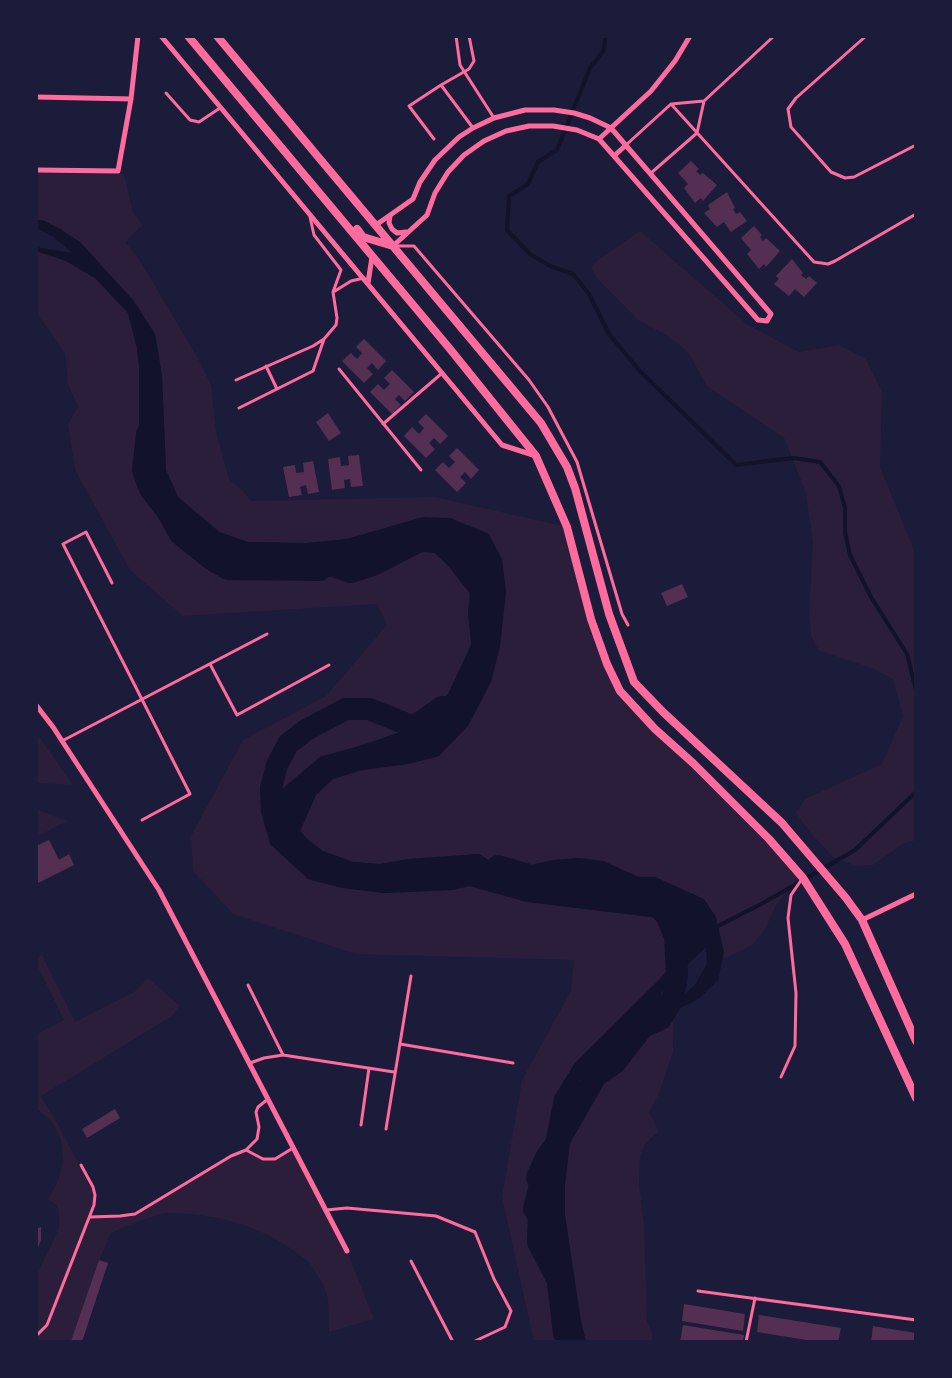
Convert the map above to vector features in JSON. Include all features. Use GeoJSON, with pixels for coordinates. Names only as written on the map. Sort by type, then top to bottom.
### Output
{"type":"FeatureCollection","features":[{"type":"Feature","properties":{"kind":"main road"},"geometry":{"type":"LineString","coordinates":[[188,36],[450,349],[536,456],[567,527],[591,619],[620,691],[655,729],[693,763],[769,839],[803,878],[845,944],[916,1098]]}},
{"type":"Feature","properties":{"kind":"main road"},"geometry":{"type":"LineString","coordinates":[[217,36],[541,423],[567,468],[575,488],[609,614],[634,682],[782,823],[818,863],[862,920],[916,1041]]}},
{"type":"Feature","properties":{"kind":"main road"},"geometry":{"type":"LineString","coordinates":[[336,213],[345,215],[363,237],[393,246]]}},
{"type":"Feature","properties":{"kind":"main road"},"geometry":{"type":"LineString","coordinates":[[372,257],[376,225]]}},
{"type":"Feature","properties":{"kind":"street"},"geometry":{"type":"LineString","coordinates":[[36,170],[118,171],[131,99],[138,36]]}},
{"type":"Feature","properties":{"kind":"street"},"geometry":{"type":"LineString","coordinates":[[161,36],[502,445],[536,456]]}},
{"type":"Feature","properties":{"kind":"street"},"geometry":{"type":"LineString","coordinates":[[599,139],[651,92],[675,61],[690,36]]}},
{"type":"Feature","properties":{"kind":"street"},"geometry":{"type":"LineString","coordinates":[[36,97],[131,99]]}},
{"type":"Feature","properties":{"kind":"street"},"geometry":{"type":"LineString","coordinates":[[376,225],[413,199],[420,182],[435,160],[447,147],[473,128],[494,118],[525,110],[554,110],[590,118],[610,129],[771,312],[769,320],[764,322],[758,320],[599,139],[577,130],[553,126],[529,126],[506,131],[484,141],[464,155],[448,172],[435,193],[427,214],[393,246]]}},
{"type":"Feature","properties":{"kind":"street"},"geometry":{"type":"LineString","coordinates":[[614,156],[626,145]]}},
{"type":"Feature","properties":{"kind":"street"},"geometry":{"type":"LineString","coordinates":[[639,183],[651,173]]}},
{"type":"Feature","properties":{"kind":"street"},"geometry":{"type":"LineString","coordinates":[[391,214],[389,223],[394,231],[400,233],[409,230]]}},
{"type":"Feature","properties":{"kind":"street"},"geometry":{"type":"LineString","coordinates":[[368,284],[372,257]]}},
{"type":"Feature","properties":{"kind":"street"},"geometry":{"type":"LineString","coordinates":[[36,705],[159,890],[347,1251]]}},
{"type":"Feature","properties":{"kind":"street"},"geometry":{"type":"LineString","coordinates":[[862,920],[916,894]]}},
{"type":"Feature","properties":{"kind":"lane"},"geometry":{"type":"LineString","coordinates":[[456,36],[460,65],[494,118]]}},
{"type":"Feature","properties":{"kind":"lane"},"geometry":{"type":"LineString","coordinates":[[434,140],[410,106],[470,69],[474,61],[469,36]]}},
{"type":"Feature","properties":{"kind":"lane"},"geometry":{"type":"LineString","coordinates":[[651,173],[697,134],[704,101],[774,36]]}},
{"type":"Feature","properties":{"kind":"lane"},"geometry":{"type":"LineString","coordinates":[[866,36],[796,98],[788,109],[790,127],[831,172],[845,178],[854,177],[916,145]]}},
{"type":"Feature","properties":{"kind":"lane"},"geometry":{"type":"LineString","coordinates":[[441,85],[473,128]]}},
{"type":"Feature","properties":{"kind":"lane"},"geometry":{"type":"LineString","coordinates":[[166,93],[190,120],[199,122],[220,108]]}},
{"type":"Feature","properties":{"kind":"lane"},"geometry":{"type":"LineString","coordinates":[[626,145],[671,104],[704,101]]}},
{"type":"Feature","properties":{"kind":"lane"},"geometry":{"type":"LineString","coordinates":[[671,104],[808,257],[820,264],[835,261],[916,214]]}},
{"type":"Feature","properties":{"kind":"lane"},"geometry":{"type":"LineString","coordinates":[[238,408],[313,371],[324,339],[336,325],[333,292],[341,270],[314,235],[310,215]]}},
{"type":"Feature","properties":{"kind":"lane"},"geometry":{"type":"LineString","coordinates":[[393,246],[414,246],[529,380],[548,406],[577,462],[622,614],[628,625]]}},
{"type":"Feature","properties":{"kind":"lane"},"geometry":{"type":"LineString","coordinates":[[333,292],[351,280],[364,278]]}},
{"type":"Feature","properties":{"kind":"lane"},"geometry":{"type":"LineString","coordinates":[[236,380],[324,339]]}},
{"type":"Feature","properties":{"kind":"lane"},"geometry":{"type":"LineString","coordinates":[[266,366],[277,390]]}},
{"type":"Feature","properties":{"kind":"lane"},"geometry":{"type":"LineString","coordinates":[[339,369],[421,470]]}},
{"type":"Feature","properties":{"kind":"lane"},"geometry":{"type":"LineString","coordinates":[[383,424],[442,373]]}},
{"type":"Feature","properties":{"kind":"lane"},"geometry":{"type":"LineString","coordinates":[[112,583],[86,532],[63,544],[190,794],[142,820]]}},
{"type":"Feature","properties":{"kind":"lane"},"geometry":{"type":"LineString","coordinates":[[62,741],[267,634]]}},
{"type":"Feature","properties":{"kind":"lane"},"geometry":{"type":"LineString","coordinates":[[210,664],[237,715],[329,665]]}},
{"type":"Feature","properties":{"kind":"lane"},"geometry":{"type":"LineString","coordinates":[[781,1077],[795,1046],[796,993],[788,918],[791,895],[803,878]]}},
{"type":"Feature","properties":{"kind":"lane"},"geometry":{"type":"LineString","coordinates":[[386,1129],[411,976]]}},
{"type":"Feature","properties":{"kind":"lane"},"geometry":{"type":"LineString","coordinates":[[248,985],[283,1055]]}},
{"type":"Feature","properties":{"kind":"lane"},"geometry":{"type":"LineString","coordinates":[[400,1044],[513,1063]]}},
{"type":"Feature","properties":{"kind":"lane"},"geometry":{"type":"LineString","coordinates":[[249,1064],[264,1058],[283,1055],[395,1072]]}},
{"type":"Feature","properties":{"kind":"lane"},"geometry":{"type":"LineString","coordinates":[[362,1125],[369,1068]]}},
{"type":"Feature","properties":{"kind":"lane"},"geometry":{"type":"LineString","coordinates":[[90,1217],[135,1214],[231,1156],[246,1150],[257,1139],[258,1107],[268,1099]]}},
{"type":"Feature","properties":{"kind":"lane"},"geometry":{"type":"LineString","coordinates":[[246,1150],[263,1159],[275,1159],[294,1148]]}},
{"type":"Feature","properties":{"kind":"lane"},"geometry":{"type":"LineString","coordinates":[[36,1336],[47,1325],[90,1217],[95,1195],[81,1165]]}},
{"type":"Feature","properties":{"kind":"lane"},"geometry":{"type":"LineString","coordinates":[[326,1210],[347,1208],[436,1216],[475,1232],[494,1279],[511,1311],[505,1328],[473,1342]]}},
{"type":"Feature","properties":{"kind":"lane"},"geometry":{"type":"LineString","coordinates":[[411,1261],[453,1342]]}},
{"type":"Feature","properties":{"kind":"lane"},"geometry":{"type":"LineString","coordinates":[[698,1291],[916,1320]]}},
{"type":"Feature","properties":{"kind":"lane"},"geometry":{"type":"LineString","coordinates":[[746,1342],[755,1298]]}},
{"type":"Feature","properties":{"kind":"shaded area"},"geometry":{"type":"Polygon","coordinates":[[[36,170],[118,171],[124,174],[133,212],[143,225],[125,242],[139,259],[199,360],[211,385],[216,431],[229,479],[251,501],[435,497],[567,527],[591,619],[620,691],[801,875],[775,907],[765,930],[751,946],[723,959],[724,952],[704,900],[655,877],[532,876],[498,866],[479,854],[409,859],[380,864],[353,862],[323,851],[308,840],[300,831],[316,795],[333,779],[362,770],[408,764],[439,756],[506,592],[502,560],[498,550],[423,518],[347,539],[306,543],[247,542],[220,532],[178,497],[166,470],[162,376],[155,334],[81,243],[60,229],[42,220],[36,220],[36,170]]]}},
{"type":"Feature","properties":{"kind":"shaded area"},"geometry":{"type":"Polygon","coordinates":[[[36,220],[42,220],[81,243],[134,301],[155,334],[162,376],[166,470],[178,497],[219,532],[248,542],[306,543],[347,539],[423,517],[450,518],[489,534],[502,560],[506,592],[500,647],[491,682],[468,726],[439,756],[408,764],[362,770],[333,779],[316,795],[300,831],[308,840],[323,851],[353,862],[380,864],[409,859],[479,854],[498,866],[532,876],[655,877],[704,899],[716,917],[724,952],[718,980],[700,998],[643,1027],[580,1080],[573,1114],[565,1185],[565,1215],[586,1342],[556,1342],[553,1334],[539,1217],[545,1144],[554,1097],[575,1063],[660,979],[677,958],[675,936],[652,917],[527,902],[470,886],[452,890],[383,893],[343,888],[308,879],[270,844],[261,807],[320,757],[414,727],[442,707],[481,624],[481,590],[475,568],[439,542],[420,541],[356,561],[297,569],[229,569],[211,559],[166,520],[150,489],[139,449],[139,366],[128,313],[95,278],[66,261],[36,251],[36,247],[72,253],[54,237],[36,228],[36,220]],[[706,947],[667,984],[661,993],[661,999],[685,994],[695,985],[707,964],[706,947]]]}},
{"type":"Feature","properties":{"kind":"shaded area"},"geometry":{"type":"Polygon","coordinates":[[[640,231],[748,325],[799,352],[839,345],[865,358],[882,392],[880,467],[916,555],[916,840],[904,843],[873,865],[857,866],[833,857],[796,813],[805,799],[882,764],[903,716],[893,679],[872,668],[818,650],[811,636],[809,612],[813,542],[805,490],[784,438],[707,386],[688,352],[668,336],[638,320],[596,277],[591,267],[640,231]]]}},
{"type":"Feature","properties":{"kind":"shaded area"},"geometry":{"type":"Polygon","coordinates":[[[36,251],[66,261],[95,278],[128,313],[139,366],[139,449],[150,489],[166,520],[211,559],[251,570],[297,569],[356,561],[420,541],[439,542],[475,567],[481,590],[481,624],[442,707],[414,727],[320,757],[261,807],[308,879],[343,888],[383,893],[452,890],[470,886],[527,902],[652,917],[675,936],[677,958],[660,979],[575,1063],[554,1097],[553,1334],[556,1342],[534,1342],[502,1197],[522,1080],[571,991],[574,960],[356,954],[233,914],[193,871],[191,836],[243,740],[326,696],[387,625],[377,604],[183,616],[130,570],[75,470],[68,424],[78,407],[68,384],[65,353],[36,312],[36,251]]]}},
{"type":"Feature","properties":{"kind":"shaded area"},"geometry":{"type":"Polygon","coordinates":[[[36,732],[73,785],[36,783],[36,732]]]}},
{"type":"Feature","properties":{"kind":"shaded area"},"geometry":{"type":"Polygon","coordinates":[[[36,809],[67,821],[36,837],[36,809]]]}},
{"type":"Feature","properties":{"kind":"shaded area"},"geometry":{"type":"Polygon","coordinates":[[[42,955],[75,1022],[134,992],[148,978],[180,1006],[172,1016],[41,1096],[94,1194],[90,1216],[135,1214],[231,1156],[246,1150],[263,1159],[275,1159],[294,1148],[347,1251],[374,1319],[329,1332],[328,1300],[323,1284],[309,1262],[293,1250],[245,1225],[192,1214],[164,1213],[111,1233],[99,1260],[71,1342],[36,1342],[36,1277],[59,1228],[59,1211],[56,1205],[48,1199],[58,1181],[63,1161],[61,1140],[56,1129],[49,1119],[36,1108],[36,1034],[64,1020],[36,963],[36,958],[42,955]]]}},
{"type":"Feature","properties":{"kind":"shaded area"},"geometry":{"type":"Polygon","coordinates":[[[674,1012],[673,1051],[659,1093],[649,1113],[658,1132],[646,1143],[640,1156],[639,1183],[644,1226],[647,1321],[652,1331],[652,1342],[586,1342],[565,1215],[565,1185],[573,1114],[580,1080],[643,1027],[674,1012]]]}},
{"type":"Feature","properties":{"kind":"building"},"geometry":{"type":"Polygon","coordinates":[[[691,161],[699,169],[696,171],[700,175],[703,173],[717,185],[703,201],[701,198],[695,203],[684,188],[688,184],[678,173],[691,161]]]}},
{"type":"Feature","properties":{"kind":"building"},"geometry":{"type":"Polygon","coordinates":[[[727,192],[736,214],[740,212],[747,221],[731,232],[724,222],[717,227],[704,213],[710,209],[708,205],[727,192]]]}},
{"type":"Feature","properties":{"kind":"building"},"geometry":{"type":"Polygon","coordinates":[[[754,226],[762,235],[760,237],[763,241],[766,238],[780,251],[766,267],[764,264],[759,269],[747,254],[751,250],[741,238],[754,226]]]}},
{"type":"Feature","properties":{"kind":"building"},"geometry":{"type":"Polygon","coordinates":[[[792,259],[803,273],[801,275],[806,279],[809,276],[817,283],[804,297],[795,289],[789,296],[774,284],[779,279],[776,276],[792,259]]]}},
{"type":"Feature","properties":{"kind":"building"},"geometry":{"type":"Polygon","coordinates":[[[364,339],[386,361],[378,370],[372,363],[367,368],[373,374],[364,383],[342,361],[351,353],[357,359],[362,353],[356,347],[364,339]]]}},
{"type":"Feature","properties":{"kind":"building"},"geometry":{"type":"Polygon","coordinates":[[[392,370],[414,392],[405,401],[399,395],[395,399],[401,405],[392,414],[370,392],[378,384],[384,390],[390,384],[384,378],[392,370]]]}},
{"type":"Feature","properties":{"kind":"building"},"geometry":{"type":"Polygon","coordinates":[[[328,413],[341,433],[329,441],[316,422],[328,413]]]}},
{"type":"Feature","properties":{"kind":"building"},"geometry":{"type":"Polygon","coordinates":[[[426,414],[448,436],[440,444],[434,438],[429,443],[435,449],[426,458],[404,436],[412,427],[419,434],[424,428],[418,422],[426,414]]]}},
{"type":"Feature","properties":{"kind":"building"},"geometry":{"type":"Polygon","coordinates":[[[457,448],[479,470],[471,479],[465,472],[460,477],[466,483],[457,492],[435,470],[443,462],[449,468],[455,462],[449,456],[457,448]]]}},
{"type":"Feature","properties":{"kind":"building"},"geometry":{"type":"Polygon","coordinates":[[[359,455],[363,486],[351,487],[350,479],[344,480],[345,488],[332,490],[328,459],[340,457],[341,466],[349,465],[348,456],[359,455]]]}},
{"type":"Feature","properties":{"kind":"building"},"geometry":{"type":"Polygon","coordinates":[[[313,461],[319,492],[308,494],[306,485],[300,487],[302,495],[289,497],[283,467],[295,465],[296,473],[304,472],[303,463],[313,461]]]}},
{"type":"Feature","properties":{"kind":"building"},"geometry":{"type":"Polygon","coordinates":[[[682,584],[688,597],[667,606],[661,593],[682,584]]]}},
{"type":"Feature","properties":{"kind":"building"},"geometry":{"type":"Polygon","coordinates":[[[49,840],[59,860],[69,854],[74,865],[36,884],[36,846],[49,840]]]}},
{"type":"Feature","properties":{"kind":"building"},"geometry":{"type":"Polygon","coordinates":[[[115,1109],[120,1118],[87,1138],[82,1129],[115,1109]]]}},
{"type":"Feature","properties":{"kind":"building"},"geometry":{"type":"Polygon","coordinates":[[[41,1227],[41,1240],[36,1253],[36,1229],[41,1227]]]}},
{"type":"Feature","properties":{"kind":"building"},"geometry":{"type":"Polygon","coordinates":[[[99,1260],[108,1263],[82,1342],[73,1342],[71,1341],[99,1260]]]}},
{"type":"Feature","properties":{"kind":"building"},"geometry":{"type":"Polygon","coordinates":[[[684,1304],[745,1314],[743,1331],[682,1321],[684,1304]]]}},
{"type":"Feature","properties":{"kind":"building"},"geometry":{"type":"Polygon","coordinates":[[[759,1315],[841,1328],[838,1342],[819,1342],[757,1332],[759,1315]]]}},
{"type":"Feature","properties":{"kind":"building"},"geometry":{"type":"Polygon","coordinates":[[[683,1325],[744,1335],[743,1342],[680,1342],[683,1325]]]}},
{"type":"Feature","properties":{"kind":"building"},"geometry":{"type":"Polygon","coordinates":[[[873,1326],[916,1333],[916,1342],[871,1342],[873,1326]]]}},
{"type":"Feature","properties":{"kind":"waterway"},"geometry":{"type":"LineString","coordinates":[[605,36],[604,50],[590,68],[557,150],[538,162],[528,184],[509,196],[507,230],[530,254],[550,266],[573,274],[589,294],[609,334],[639,370],[736,465],[794,458],[820,462],[839,486],[845,508],[845,532],[850,555],[871,597],[907,654],[916,690]]}},
{"type":"Feature","properties":{"kind":"waterway"},"geometry":{"type":"LineString","coordinates":[[147,434],[143,470],[150,489],[167,511],[180,534],[211,559],[228,569],[320,570],[328,564],[351,572],[373,565],[420,541],[439,542],[456,558],[481,590],[479,613],[483,652]]}},
{"type":"Feature","properties":{"kind":"waterway"},"geometry":{"type":"LineString","coordinates":[[277,828],[272,811],[271,788],[277,765],[288,744],[306,730],[346,709],[369,709],[414,727],[442,707],[449,708],[465,693]]}},
{"type":"Feature","properties":{"kind":"waterway"},"geometry":{"type":"LineString","coordinates":[[714,928],[765,902],[855,850],[916,792],[916,789]]}},
{"type":"Feature","properties":{"kind":"waterway"},"geometry":{"type":"LineString","coordinates":[[470,871],[492,872],[498,866],[532,876],[579,869],[601,872],[640,890]]}},
{"type":"Feature","properties":{"kind":"waterway"},"geometry":{"type":"LineString","coordinates":[[556,1277],[538,1242],[539,1217],[534,1209],[540,1185],[537,1177],[547,1156],[561,1137],[596,1076],[615,1063],[643,1027],[661,1019],[673,998],[677,974],[675,936],[666,915]]}}]}
